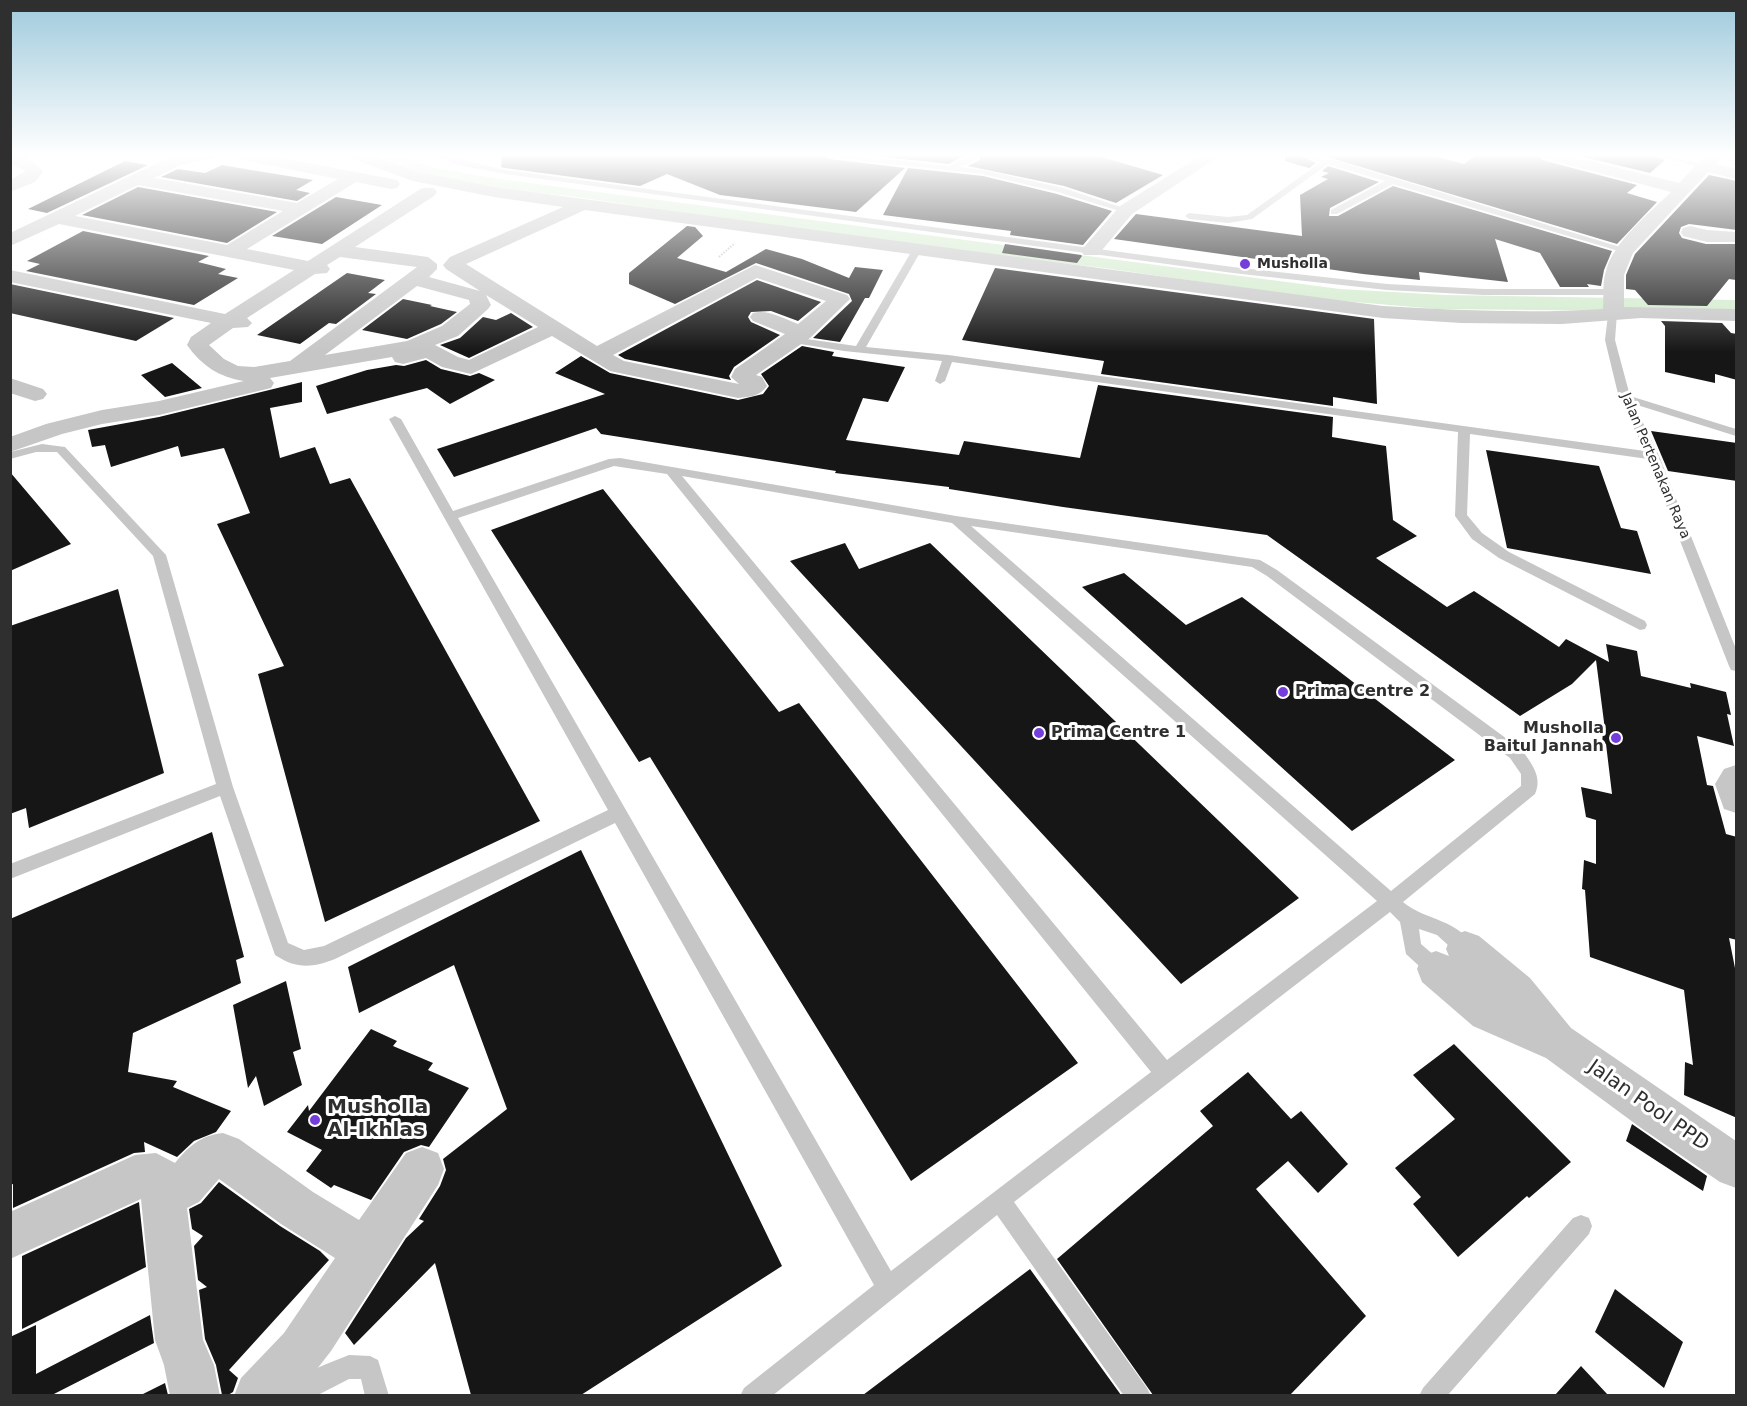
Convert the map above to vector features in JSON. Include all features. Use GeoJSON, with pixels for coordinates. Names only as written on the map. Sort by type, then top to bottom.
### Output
{"type":"FeatureCollection","features":[{"type":"Feature","properties":{"kind":"street"},"geometry":{"type":"LineString","coordinates":[[14,236],[52,221]]}},
{"type":"Feature","properties":{"kind":"street"},"geometry":{"type":"LineString","coordinates":[[72,221],[316,269]]}},
{"type":"Feature","properties":{"kind":"street"},"geometry":{"type":"LineString","coordinates":[[229,252],[280,221]]}},
{"type":"Feature","properties":{"kind":"street"},"geometry":{"type":"LineString","coordinates":[[387,221],[235,322],[202,350],[231,373],[254,374],[412,347],[450,331],[481,305],[477,296],[413,279]]}},
{"type":"Feature","properties":{"kind":"street"},"geometry":{"type":"LineString","coordinates":[[546,221],[453,263],[453,265],[505,314],[553,328],[597,355],[618,366],[744,391],[755,388],[756,383],[742,377],[742,374],[797,336],[839,301],[838,297],[758,271],[597,355]]}},
{"type":"Feature","properties":{"kind":"street"},"geometry":{"type":"LineString","coordinates":[[699,221],[1403,314],[1472,317],[1613,303],[1641,312],[1737,315]]}},
{"type":"Feature","properties":{"kind":"street"},"geometry":{"type":"LineString","coordinates":[[1091,251],[1117,221]]}},
{"type":"Feature","properties":{"kind":"street","name":"Jalan Pertenakan Raya"},"geometry":{"type":"LineString","coordinates":[[1613,303],[1616,263],[1652,221]]}},
{"type":"Feature","properties":{"kind":"street"},"geometry":{"type":"LineString","coordinates":[[1690,232],[1707,236],[1737,237]]}},
{"type":"Feature","properties":{"kind":"street"},"geometry":{"type":"LineString","coordinates":[[296,367],[427,269],[427,264],[421,261],[343,252]]}},
{"type":"Feature","properties":{"kind":"street"},"geometry":{"type":"LineString","coordinates":[[10,276],[235,322]]}},
{"type":"Feature","properties":{"kind":"street"},"geometry":{"type":"LineString","coordinates":[[10,445],[54,429],[102,417],[159,408],[263,383],[341,371],[428,350],[505,314]]}},
{"type":"Feature","properties":{"kind":"street"},"geometry":{"type":"LineString","coordinates":[[759,317],[797,336]]}},
{"type":"Feature","properties":{"kind":"street"},"geometry":{"type":"LineString","coordinates":[[428,350],[450,362],[471,367],[553,328]]}},
{"type":"Feature","properties":{"kind":"street"},"geometry":{"type":"LineString","coordinates":[[623,340],[657,353]]}},
{"type":"Feature","properties":{"kind":"street"},"geometry":{"type":"LineString","coordinates":[[10,385],[35,394]]}},
{"type":"Feature","properties":{"kind":"street"},"geometry":{"type":"LineString","coordinates":[[1737,779],[1732,784],[1737,799]]}},
{"type":"Feature","properties":{"kind":"street","name":"Jalan Pool PPD"},"geometry":{"type":"LineString","coordinates":[[1451,959],[1487,1012],[1560,1044],[1656,1113],[1737,1166]]}},
{"type":"Feature","properties":{"kind":"street"},"geometry":{"type":"LineString","coordinates":[[163,1191],[175,1191],[181,1188],[209,1157],[223,1155],[297,1208],[366,1251]]}},
{"type":"Feature","properties":{"kind":"street"},"geometry":{"type":"LineString","coordinates":[[259,1395],[286,1372],[301,1354],[366,1251],[422,1169]]}},
{"type":"Feature","properties":{"kind":"street"},"geometry":{"type":"LineString","coordinates":[[10,1236],[135,1177],[156,1175],[162,1182],[179,1340],[189,1365],[195,1395]]}},
{"type":"Feature","properties":{"kind":"lane"},"geometry":{"type":"LineString","coordinates":[[866,221],[1233,270],[1387,287],[1613,303]]}},
{"type":"Feature","properties":{"kind":"lane"},"geometry":{"type":"LineString","coordinates":[[1526,221],[1625,250]]}},
{"type":"Feature","properties":{"kind":"lane"},"geometry":{"type":"LineString","coordinates":[[860,349],[916,249]]}},
{"type":"Feature","properties":{"kind":"lane","name":"Jalan Pertenakan Raya"},"geometry":{"type":"LineString","coordinates":[[1613,303],[1610,340],[1625,398],[1653,456],[1736,661]]}},
{"type":"Feature","properties":{"kind":"lane"},"geometry":{"type":"LineString","coordinates":[[797,336],[860,349],[948,358],[1653,456]]}},
{"type":"Feature","properties":{"kind":"lane"},"geometry":{"type":"LineString","coordinates":[[940,381],[948,358]]}},
{"type":"Feature","properties":{"kind":"lane"},"geometry":{"type":"LineString","coordinates":[[1625,398],[1737,433]]}},
{"type":"Feature","properties":{"kind":"lane"},"geometry":{"type":"LineString","coordinates":[[395,419],[617,814],[888,1288]]}},
{"type":"Feature","properties":{"kind":"lane"},"geometry":{"type":"LineString","coordinates":[[1464,429],[1461,516],[1477,536],[1504,555],[1640,625]]}},
{"type":"Feature","properties":{"kind":"lane"},"geometry":{"type":"LineString","coordinates":[[10,456],[38,447],[50,446],[61,449],[159,555],[225,787],[281,949],[296,960],[315,958],[329,953],[617,814]]}},
{"type":"Feature","properties":{"kind":"lane"},"geometry":{"type":"LineString","coordinates":[[450,516],[613,462],[956,520],[1255,563],[1282,580],[1516,754],[1529,772],[1529,789],[1390,902],[999,1200],[752,1395]]}},
{"type":"Feature","properties":{"kind":"lane"},"geometry":{"type":"LineString","coordinates":[[671,471],[1166,1074]]}},
{"type":"Feature","properties":{"kind":"lane"},"geometry":{"type":"LineString","coordinates":[[956,520],[1409,918],[1443,928],[1451,959]]}},
{"type":"Feature","properties":{"kind":"lane"},"geometry":{"type":"LineString","coordinates":[[10,873],[225,787]]}},
{"type":"Feature","properties":{"kind":"lane"},"geometry":{"type":"LineString","coordinates":[[1409,918],[1412,948],[1451,959]]}},
{"type":"Feature","properties":{"kind":"lane"},"geometry":{"type":"LineString","coordinates":[[999,1200],[1139,1395]]}},
{"type":"Feature","properties":{"kind":"lane"},"geometry":{"type":"LineString","coordinates":[[1431,1395],[1581,1226]]}},
{"type":"Feature","properties":{"kind":"lane"},"geometry":{"type":"LineString","coordinates":[[292,1395],[349,1367],[370,1368],[377,1395]]}},
{"type":"Feature","properties":{"kind":"shaded area"},"geometry":{"type":"Polygon","coordinates":[[[737,221],[817,221],[1340,289],[1445,295],[1736,300],[1736,312],[1437,309],[1320,299],[1104,268],[895,244],[737,221]]]}},
{"type":"Feature","properties":{"kind":"building"},"geometry":{"type":"Polygon","coordinates":[[[111,221],[263,221],[227,243],[111,221]]]}},
{"type":"Feature","properties":{"kind":"building"},"geometry":{"type":"Polygon","coordinates":[[[297,221],[358,221],[322,244],[272,236],[297,221]]]}},
{"type":"Feature","properties":{"kind":"building"},"geometry":{"type":"Polygon","coordinates":[[[928,221],[1104,221],[1083,245],[1010,235],[1011,231],[928,221]]]}},
{"type":"Feature","properties":{"kind":"building"},"geometry":{"type":"Polygon","coordinates":[[[1130,221],[1186,221],[1302,236],[1301,221],[1510,221],[1612,251],[1604,270],[1601,286],[1587,284],[1589,287],[1560,287],[1540,253],[1495,239],[1508,282],[1419,272],[1420,280],[1363,274],[1114,239],[1130,221]]]}},
{"type":"Feature","properties":{"kind":"building"},"geometry":{"type":"Polygon","coordinates":[[[1539,221],[1639,221],[1617,244],[1539,221]]]}},
{"type":"Feature","properties":{"kind":"building"},"geometry":{"type":"Polygon","coordinates":[[[1666,221],[1737,221],[1737,230],[1689,224],[1681,227],[1679,233],[1682,238],[1706,244],[1737,244],[1736,280],[1729,279],[1707,306],[1648,305],[1635,290],[1626,289],[1626,275],[1635,254],[1666,221]]]}},
{"type":"Feature","properties":{"kind":"building"},"geometry":{"type":"Polygon","coordinates":[[[687,226],[695,227],[703,236],[677,258],[726,272],[766,249],[802,259],[849,278],[855,267],[883,270],[869,298],[865,298],[840,342],[813,338],[852,301],[849,294],[756,263],[675,304],[629,284],[629,273],[687,226]]]}},
{"type":"Feature","properties":{"kind":"building"},"geometry":{"type":"Polygon","coordinates":[[[83,231],[209,256],[198,262],[226,269],[218,274],[238,278],[194,305],[26,271],[40,264],[27,261],[83,231]]]}},
{"type":"Feature","properties":{"kind":"building"},"geometry":{"type":"Polygon","coordinates":[[[1005,244],[1082,256],[1077,263],[1002,253],[1005,244]]]}},
{"type":"Feature","properties":{"kind":"building"},"geometry":{"type":"Polygon","coordinates":[[[995,268],[1374,319],[1377,404],[1333,397],[1333,406],[1101,374],[1104,361],[962,340],[995,268]]]}},
{"type":"Feature","properties":{"kind":"building"},"geometry":{"type":"Polygon","coordinates":[[[347,273],[385,280],[368,293],[376,294],[336,324],[329,323],[300,344],[257,335],[347,273]]]}},
{"type":"Feature","properties":{"kind":"building"},"geometry":{"type":"Polygon","coordinates":[[[757,280],[821,302],[798,321],[771,311],[751,312],[748,317],[751,322],[780,335],[734,367],[729,376],[731,380],[625,359],[618,355],[757,280]]]}},
{"type":"Feature","properties":{"kind":"building"},"geometry":{"type":"Polygon","coordinates":[[[10,284],[174,318],[136,341],[10,313],[10,284]]]}},
{"type":"Feature","properties":{"kind":"building"},"geometry":{"type":"Polygon","coordinates":[[[403,299],[457,312],[441,324],[407,339],[362,330],[403,299]]]}},
{"type":"Feature","properties":{"kind":"building"},"geometry":{"type":"Polygon","coordinates":[[[511,313],[533,327],[469,358],[440,345],[460,338],[483,317],[496,320],[511,313]]]}},
{"type":"Feature","properties":{"kind":"building"},"geometry":{"type":"Polygon","coordinates":[[[1661,321],[1722,323],[1731,333],[1737,334],[1737,380],[1715,374],[1715,383],[1665,372],[1665,326],[1661,321]]]}},
{"type":"Feature","properties":{"kind":"building"},"geometry":{"type":"Polygon","coordinates":[[[802,346],[834,352],[832,356],[905,367],[888,402],[863,398],[846,440],[959,455],[964,441],[1080,458],[1098,385],[1333,417],[1332,437],[1386,446],[1393,520],[1417,536],[1376,558],[1447,607],[1474,591],[1559,647],[1566,639],[1609,662],[1606,644],[1637,651],[1641,676],[1691,688],[1690,683],[1726,692],[1731,715],[1727,714],[1734,746],[1697,736],[1707,785],[1713,786],[1726,834],[1737,837],[1737,940],[1729,938],[1737,978],[1737,1118],[1684,1095],[1685,1062],[1693,1065],[1684,990],[1590,957],[1585,890],[1582,889],[1584,860],[1596,864],[1596,820],[1586,817],[1581,787],[1612,794],[1606,744],[1602,743],[1604,722],[1596,660],[1572,684],[1520,716],[1267,535],[1063,507],[949,489],[949,487],[835,473],[836,471],[601,434],[596,428],[454,477],[437,449],[605,394],[555,373],[581,356],[610,373],[738,400],[763,394],[769,386],[761,374],[802,346]]]}},
{"type":"Feature","properties":{"kind":"building"},"geometry":{"type":"Polygon","coordinates":[[[426,360],[441,369],[470,376],[479,373],[495,380],[450,404],[427,388],[327,414],[316,386],[367,370],[396,365],[404,366],[426,360]]]}},
{"type":"Feature","properties":{"kind":"building"},"geometry":{"type":"Polygon","coordinates":[[[172,363],[202,388],[165,397],[141,375],[172,363]]]}},
{"type":"Feature","properties":{"kind":"building"},"geometry":{"type":"Polygon","coordinates":[[[302,382],[302,402],[270,408],[280,458],[315,447],[330,484],[350,478],[540,821],[325,922],[258,674],[284,666],[217,524],[250,513],[224,448],[181,457],[178,446],[111,467],[105,445],[92,447],[88,430],[159,417],[302,382]]]}},
{"type":"Feature","properties":{"kind":"building"},"geometry":{"type":"Polygon","coordinates":[[[1651,431],[1737,443],[1737,481],[1668,471],[1651,431]]]}},
{"type":"Feature","properties":{"kind":"building"},"geometry":{"type":"Polygon","coordinates":[[[1486,450],[1599,466],[1621,528],[1637,531],[1651,574],[1507,548],[1486,450]]]}},
{"type":"Feature","properties":{"kind":"building"},"geometry":{"type":"Polygon","coordinates":[[[10,472],[71,544],[10,571],[10,472]]]}},
{"type":"Feature","properties":{"kind":"building"},"geometry":{"type":"Polygon","coordinates":[[[603,489],[779,712],[799,703],[1078,1063],[911,1181],[650,757],[639,762],[491,530],[603,489]]]}},
{"type":"Feature","properties":{"kind":"building","name":"Prima Centre 1"},"geometry":{"type":"Polygon","coordinates":[[[845,543],[859,569],[930,543],[1299,898],[1181,984],[790,561],[845,543]]]}},
{"type":"Feature","properties":{"kind":"building","name":"Prima Centre 2"},"geometry":{"type":"Polygon","coordinates":[[[1124,573],[1186,625],[1242,597],[1455,760],[1352,831],[1082,587],[1124,573]]]}},
{"type":"Feature","properties":{"kind":"building"},"geometry":{"type":"Polygon","coordinates":[[[118,589],[164,773],[29,828],[26,808],[10,814],[10,626],[118,589]]]}},
{"type":"Feature","properties":{"kind":"building"},"geometry":{"type":"Polygon","coordinates":[[[212,832],[244,957],[236,960],[241,983],[133,1033],[128,1072],[177,1081],[173,1087],[231,1111],[216,1132],[194,1141],[177,1157],[144,1142],[145,1152],[134,1153],[13,1208],[13,1184],[10,1185],[10,919],[212,832]]]}},
{"type":"Feature","properties":{"kind":"building"},"geometry":{"type":"Polygon","coordinates":[[[581,850],[782,1266],[581,1395],[471,1395],[435,1263],[354,1345],[345,1333],[406,1238],[424,1221],[419,1219],[440,1186],[446,1170],[443,1159],[507,1109],[454,965],[359,1013],[348,967],[581,850]]]}},
{"type":"Feature","properties":{"kind":"building"},"geometry":{"type":"Polygon","coordinates":[[[286,981],[301,1049],[293,1052],[302,1085],[264,1106],[256,1076],[248,1088],[233,1005],[286,981]]]}},
{"type":"Feature","properties":{"kind":"building"},"geometry":{"type":"Polygon","coordinates":[[[371,1029],[397,1041],[393,1046],[433,1063],[428,1070],[469,1088],[429,1147],[421,1145],[404,1152],[371,1200],[334,1185],[331,1188],[306,1171],[322,1150],[287,1132],[308,1105],[309,1111],[371,1029]]]}},
{"type":"Feature","properties":{"kind":"building"},"geometry":{"type":"Polygon","coordinates":[[[1454,1044],[1571,1162],[1529,1198],[1527,1196],[1458,1257],[1413,1204],[1421,1197],[1395,1168],[1455,1119],[1413,1075],[1454,1044]]]}},
{"type":"Feature","properties":{"kind":"building"},"geometry":{"type":"Polygon","coordinates":[[[1248,1072],[1291,1119],[1301,1111],[1348,1164],[1318,1193],[1288,1161],[1256,1189],[1366,1316],[1290,1395],[1153,1395],[1057,1259],[1213,1126],[1200,1111],[1248,1072]]]}},
{"type":"Feature","properties":{"kind":"building"},"geometry":{"type":"Polygon","coordinates":[[[1632,1124],[1707,1176],[1703,1191],[1626,1141],[1632,1124]]]}},
{"type":"Feature","properties":{"kind":"building"},"geometry":{"type":"Polygon","coordinates":[[[219,1182],[280,1226],[320,1251],[329,1260],[229,1370],[238,1378],[233,1392],[228,1395],[222,1395],[216,1365],[205,1339],[199,1290],[207,1287],[198,1280],[194,1246],[203,1236],[192,1229],[189,1209],[201,1203],[219,1182]]]}},
{"type":"Feature","properties":{"kind":"building"},"geometry":{"type":"Polygon","coordinates":[[[139,1202],[146,1267],[22,1329],[22,1256],[139,1202]]]}},
{"type":"Feature","properties":{"kind":"building"},"geometry":{"type":"Polygon","coordinates":[[[1030,1269],[1121,1395],[863,1395],[1030,1269]]]}},
{"type":"Feature","properties":{"kind":"building"},"geometry":{"type":"Polygon","coordinates":[[[1615,1289],[1683,1342],[1664,1388],[1595,1332],[1615,1289]]]}},
{"type":"Feature","properties":{"kind":"building"},"geometry":{"type":"Polygon","coordinates":[[[150,1315],[154,1343],[52,1395],[10,1395],[10,1337],[36,1325],[36,1374],[150,1315]]]}},
{"type":"Feature","properties":{"kind":"building"},"geometry":{"type":"Polygon","coordinates":[[[1581,1366],[1608,1395],[1555,1395],[1581,1366]]]}},
{"type":"Feature","properties":{"kind":"building"},"geometry":{"type":"Polygon","coordinates":[[[165,1383],[168,1395],[141,1395],[165,1383]]]}},
{"type":"Feature","properties":{"kind":"place","name":"Musholla"},"geometry":{"type":"Point","coordinates":[1245,264]}},
{"type":"Feature","properties":{"kind":"place","name":"Prima Centre 2"},"geometry":{"type":"Point","coordinates":[1283,692]}},
{"type":"Feature","properties":{"kind":"place","name":"Prima Centre 1"},"geometry":{"type":"Point","coordinates":[1039,733]}},
{"type":"Feature","properties":{"kind":"place","name":"Musholla Baitul Jannah"},"geometry":{"type":"Point","coordinates":[1616,738]}},
{"type":"Feature","properties":{"kind":"place","name":"Musholla Al-Ikhlas"},"geometry":{"type":"Point","coordinates":[315,1120]}}]}
